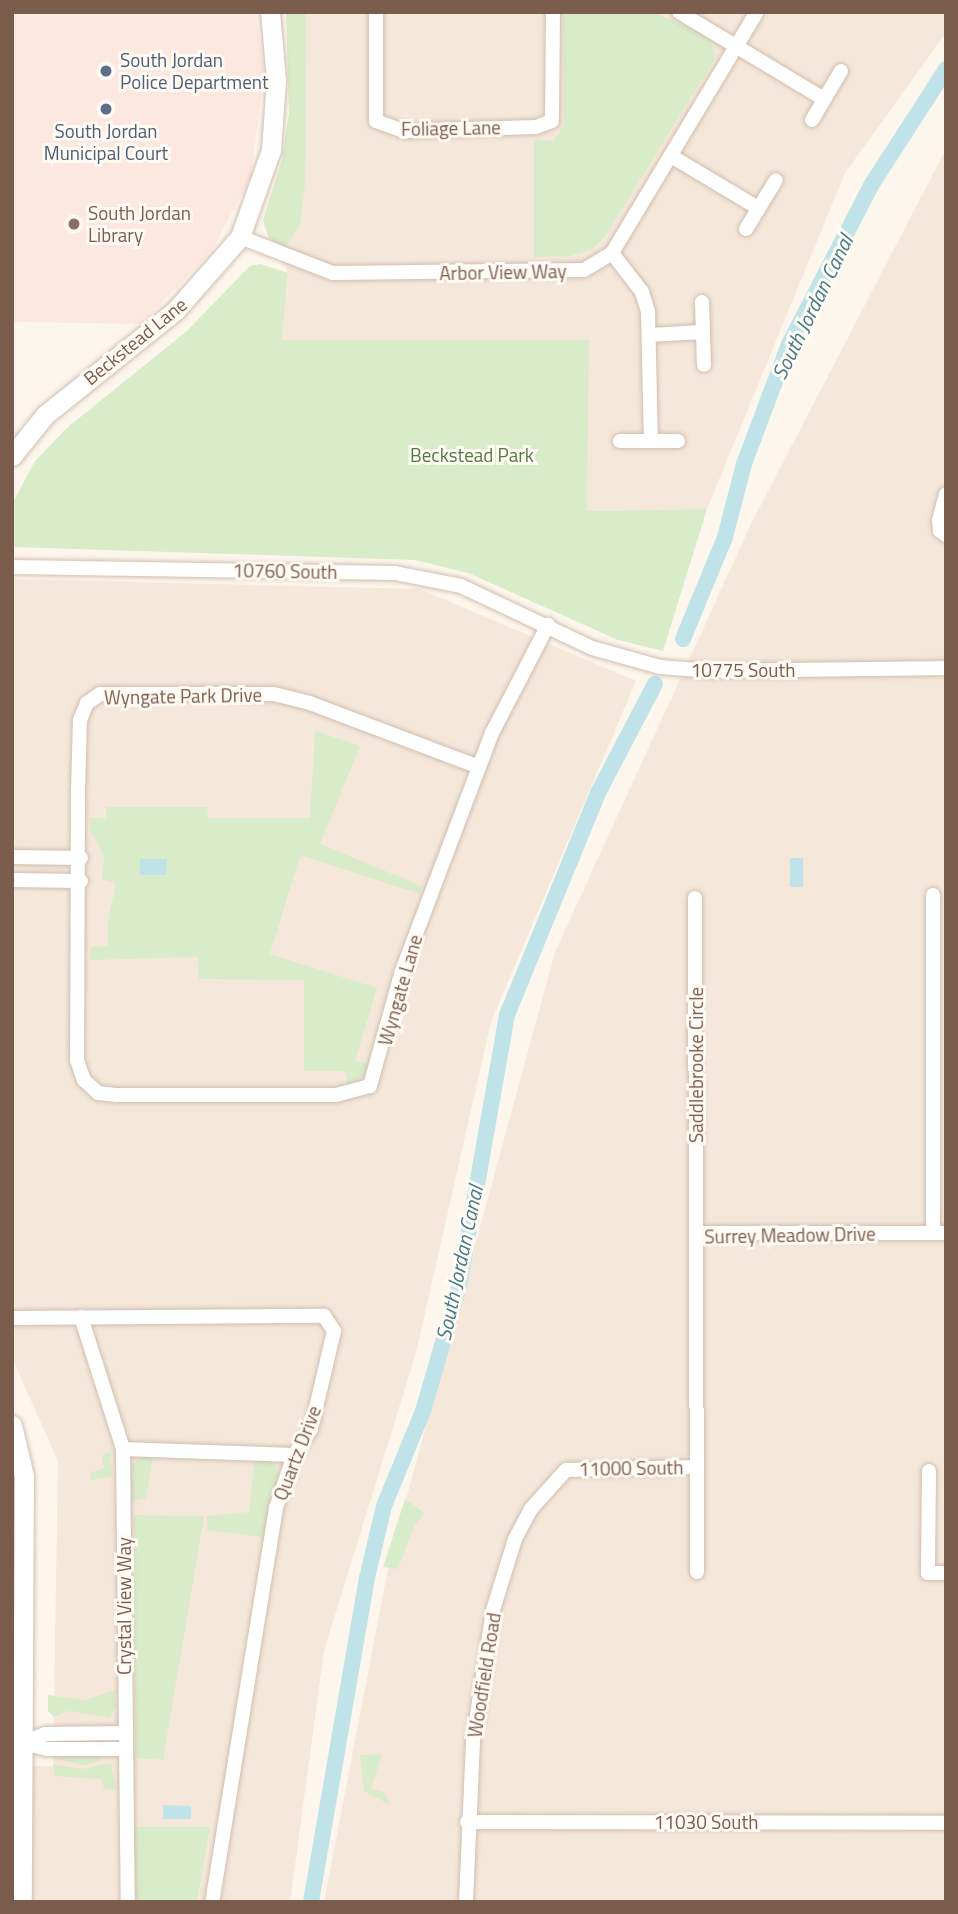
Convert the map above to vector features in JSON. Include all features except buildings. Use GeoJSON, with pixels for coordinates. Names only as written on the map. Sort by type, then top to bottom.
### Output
{"type":"FeatureCollection","features":[{"type":"Feature","properties":{"kind":"street","name":"Beckstead Lane"},"geometry":{"type":"LineString","coordinates":[[12,456],[45,415],[176,311],[240,237],[271,150],[276,80],[270,12]]}},
{"type":"Feature","properties":{"kind":"street","name":"Foliage Lane"},"geometry":{"type":"LineString","coordinates":[[376,12],[376,121],[386,128],[536,127],[552,121],[553,12]]}},
{"type":"Feature","properties":{"kind":"street"},"geometry":{"type":"LineString","coordinates":[[679,12],[824,99]]}},
{"type":"Feature","properties":{"kind":"street","name":"Arbor View Way"},"geometry":{"type":"LineString","coordinates":[[240,237],[333,273],[584,270],[612,253],[757,12]]}},
{"type":"Feature","properties":{"kind":"street"},"geometry":{"type":"LineString","coordinates":[[812,120],[841,71]]}},
{"type":"Feature","properties":{"kind":"street"},"geometry":{"type":"LineString","coordinates":[[671,156],[758,208]]}},
{"type":"Feature","properties":{"kind":"street"},"geometry":{"type":"LineString","coordinates":[[746,229],[776,180]]}},
{"type":"Feature","properties":{"kind":"street"},"geometry":{"type":"LineString","coordinates":[[612,253],[642,292],[649,335],[651,441]]}},
{"type":"Feature","properties":{"kind":"street"},"geometry":{"type":"LineString","coordinates":[[702,302],[704,365]]}},
{"type":"Feature","properties":{"kind":"street"},"geometry":{"type":"LineString","coordinates":[[649,335],[703,332]]}},
{"type":"Feature","properties":{"kind":"street"},"geometry":{"type":"LineString","coordinates":[[620,441],[678,441]]}},
{"type":"Feature","properties":{"kind":"street"},"geometry":{"type":"LineString","coordinates":[[943,533],[946,494]]}},
{"type":"Feature","properties":{"kind":"street","name":"10760 South"},"geometry":{"type":"LineString","coordinates":[[12,567],[395,573],[461,586],[548,625]]}},
{"type":"Feature","properties":{"kind":"street","name":"10775 South"},"geometry":{"type":"LineString","coordinates":[[548,625],[614,656],[683,670],[946,668]]}},
{"type":"Feature","properties":{"kind":"street","name":"Wyngate Lane"},"geometry":{"type":"LineString","coordinates":[[84,1080],[98,1093],[116,1095],[336,1095],[370,1086],[402,971],[480,767],[548,625]]}},
{"type":"Feature","properties":{"kind":"street","name":"Wyngate Park Drive"},"geometry":{"type":"LineString","coordinates":[[84,1080],[77,1060],[81,881],[80,720],[87,704],[100,694],[273,694],[310,703],[480,767]]}},
{"type":"Feature","properties":{"kind":"street"},"geometry":{"type":"LineString","coordinates":[[12,857],[81,858]]}},
{"type":"Feature","properties":{"kind":"street"},"geometry":{"type":"LineString","coordinates":[[12,880],[81,881]]}},
{"type":"Feature","properties":{"kind":"street"},"geometry":{"type":"LineString","coordinates":[[933,895],[940,1233]]}},
{"type":"Feature","properties":{"kind":"street","name":"Saddlebrooke Circle"},"geometry":{"type":"LineString","coordinates":[[695,898],[696,1233]]}},
{"type":"Feature","properties":{"kind":"street","name":"Surrey Meadow Drive"},"geometry":{"type":"LineString","coordinates":[[697,1572],[696,1233],[940,1233]]}},
{"type":"Feature","properties":{"kind":"street","name":"Quartz Drive"},"geometry":{"type":"LineString","coordinates":[[12,1318],[324,1316],[334,1331],[310,1429],[294,1455],[276,1508],[212,1902]]}},
{"type":"Feature","properties":{"kind":"street","name":"Crystal View Way"},"geometry":{"type":"LineString","coordinates":[[81,1317],[123,1449],[128,1902]]}},
{"type":"Feature","properties":{"kind":"street"},"geometry":{"type":"LineString","coordinates":[[12,1425],[24,1476],[17,1843],[22,1902]]}},
{"type":"Feature","properties":{"kind":"street"},"geometry":{"type":"LineString","coordinates":[[123,1449],[294,1455]]}},
{"type":"Feature","properties":{"kind":"street","name":"11000 South"},"geometry":{"type":"LineString","coordinates":[[566,1470],[697,1467]]}},
{"type":"Feature","properties":{"kind":"street","name":"Woodfield Road"},"geometry":{"type":"LineString","coordinates":[[466,1902],[467,1822],[478,1709],[502,1573],[531,1509],[566,1470]]}},
{"type":"Feature","properties":{"kind":"street"},"geometry":{"type":"LineString","coordinates":[[929,1471],[928,1573],[946,1573]]}},
{"type":"Feature","properties":{"kind":"street"},"geometry":{"type":"LineString","coordinates":[[18,1743],[45,1734],[125,1733]]}},
{"type":"Feature","properties":{"kind":"street"},"geometry":{"type":"LineString","coordinates":[[18,1743],[47,1749],[125,1749]]}},
{"type":"Feature","properties":{"kind":"street","name":"11030 South"},"geometry":{"type":"LineString","coordinates":[[467,1822],[946,1823]]}},
{"type":"Feature","properties":{"kind":"shaded area"},"geometry":{"type":"Polygon","coordinates":[[[12,12],[255,12],[264,73],[251,177],[212,250],[142,324],[12,322],[12,12]]]}},
{"type":"Feature","properties":{"kind":"shaded area"},"geometry":{"type":"Polygon","coordinates":[[[296,12],[946,12],[946,33],[845,173],[707,509],[587,511],[588,340],[282,340],[288,273],[270,230],[293,118],[296,12]]]}},
{"type":"Feature","properties":{"kind":"shaded area"},"geometry":{"type":"Polygon","coordinates":[[[946,149],[946,1902],[324,1902],[390,1558],[555,952],[752,522],[946,149]]]}},
{"type":"Feature","properties":{"kind":"shaded area"},"geometry":{"type":"Polygon","coordinates":[[[12,579],[420,589],[636,681],[491,1022],[416,1353],[324,1651],[290,1902],[12,1902],[12,1767],[53,1766],[58,1461],[12,1358],[12,579]]]}},
{"type":"Feature","properties":{"kind":"green space"},"geometry":{"type":"Polygon","coordinates":[[[286,12],[306,12],[305,183],[300,224],[286,247],[269,239],[263,220],[282,160],[289,113],[286,12]]]}},
{"type":"Feature","properties":{"kind":"green space"},"geometry":{"type":"Polygon","coordinates":[[[563,12],[654,12],[710,37],[715,58],[605,237],[591,250],[570,256],[534,257],[534,139],[553,141],[564,126],[563,12]]]}},
{"type":"Feature","properties":{"kind":"green space","name":"Beckstead Park"},"geometry":{"type":"Polygon","coordinates":[[[260,264],[288,273],[282,340],[589,340],[587,511],[707,509],[663,651],[618,640],[468,573],[415,560],[12,547],[12,504],[35,461],[68,427],[187,331],[250,266],[260,264]]]}},
{"type":"Feature","properties":{"kind":"green space"},"geometry":{"type":"Polygon","coordinates":[[[315,731],[360,746],[320,844],[422,886],[420,894],[303,856],[299,859],[270,954],[377,988],[355,1061],[370,1065],[368,1073],[348,1086],[346,1071],[304,1071],[304,980],[199,979],[198,957],[90,960],[91,947],[108,946],[108,920],[116,884],[102,879],[104,857],[90,830],[90,818],[106,818],[106,807],[207,807],[208,818],[310,818],[315,731]]]}},
{"type":"Feature","properties":{"kind":"green space"},"geometry":{"type":"Polygon","coordinates":[[[110,1452],[112,1476],[91,1480],[90,1473],[104,1468],[102,1455],[110,1452]]]}},
{"type":"Feature","properties":{"kind":"green space"},"geometry":{"type":"Polygon","coordinates":[[[153,1456],[146,1498],[132,1501],[130,1467],[139,1458],[153,1456]]]}},
{"type":"Feature","properties":{"kind":"green space"},"geometry":{"type":"Polygon","coordinates":[[[255,1458],[276,1464],[278,1480],[262,1537],[207,1530],[207,1516],[249,1512],[255,1458]]]}},
{"type":"Feature","properties":{"kind":"green space"},"geometry":{"type":"Polygon","coordinates":[[[405,1499],[425,1513],[414,1527],[398,1569],[383,1567],[405,1499]]]}},
{"type":"Feature","properties":{"kind":"green space"},"geometry":{"type":"Polygon","coordinates":[[[134,1515],[204,1516],[163,1760],[135,1758],[134,1515]]]}},
{"type":"Feature","properties":{"kind":"green space"},"geometry":{"type":"Polygon","coordinates":[[[115,1690],[116,1707],[110,1718],[69,1711],[54,1717],[48,1711],[48,1695],[85,1700],[115,1690]]]}},
{"type":"Feature","properties":{"kind":"green space"},"geometry":{"type":"Polygon","coordinates":[[[73,1754],[106,1757],[85,1766],[51,1757],[73,1754]]]}},
{"type":"Feature","properties":{"kind":"green space"},"geometry":{"type":"Polygon","coordinates":[[[382,1754],[371,1789],[384,1792],[390,1805],[364,1791],[360,1755],[382,1754]]]}},
{"type":"Feature","properties":{"kind":"green space"},"geometry":{"type":"Polygon","coordinates":[[[111,1763],[116,1789],[104,1790],[102,1779],[55,1776],[53,1764],[81,1769],[111,1763]]]}},
{"type":"Feature","properties":{"kind":"green space"},"geometry":{"type":"Polygon","coordinates":[[[134,1827],[210,1827],[197,1902],[138,1901],[134,1891],[134,1827]]]}},
{"type":"Feature","properties":{"kind":"water"},"geometry":{"type":"Polygon","coordinates":[[[790,858],[803,858],[803,887],[790,887],[790,858]]]}},
{"type":"Feature","properties":{"kind":"water"},"geometry":{"type":"Polygon","coordinates":[[[140,859],[167,859],[166,875],[140,875],[140,859]]]}},
{"type":"Feature","properties":{"kind":"water"},"geometry":{"type":"Polygon","coordinates":[[[163,1805],[191,1806],[191,1819],[163,1819],[163,1805]]]}},
{"type":"Feature","properties":{"kind":"waterway","name":"South Jordan Canal"},"geometry":{"type":"LineString","coordinates":[[683,639],[725,537],[744,464],[789,344],[872,184],[946,69]]}},
{"type":"Feature","properties":{"kind":"waterway","name":"South Jordan Canal"},"geometry":{"type":"LineString","coordinates":[[311,1902],[367,1578],[384,1506],[423,1411],[459,1287],[507,1015],[599,791],[655,684]]}},
{"type":"Feature","properties":{"kind":"place","name":"South Jordan Police Department"},"geometry":{"type":"Point","coordinates":[106,71]}},
{"type":"Feature","properties":{"kind":"place","name":"South Jordan Municipal Court"},"geometry":{"type":"Point","coordinates":[106,109]}},
{"type":"Feature","properties":{"kind":"place","name":"South Jordan Library"},"geometry":{"type":"Point","coordinates":[74,224]}}]}
